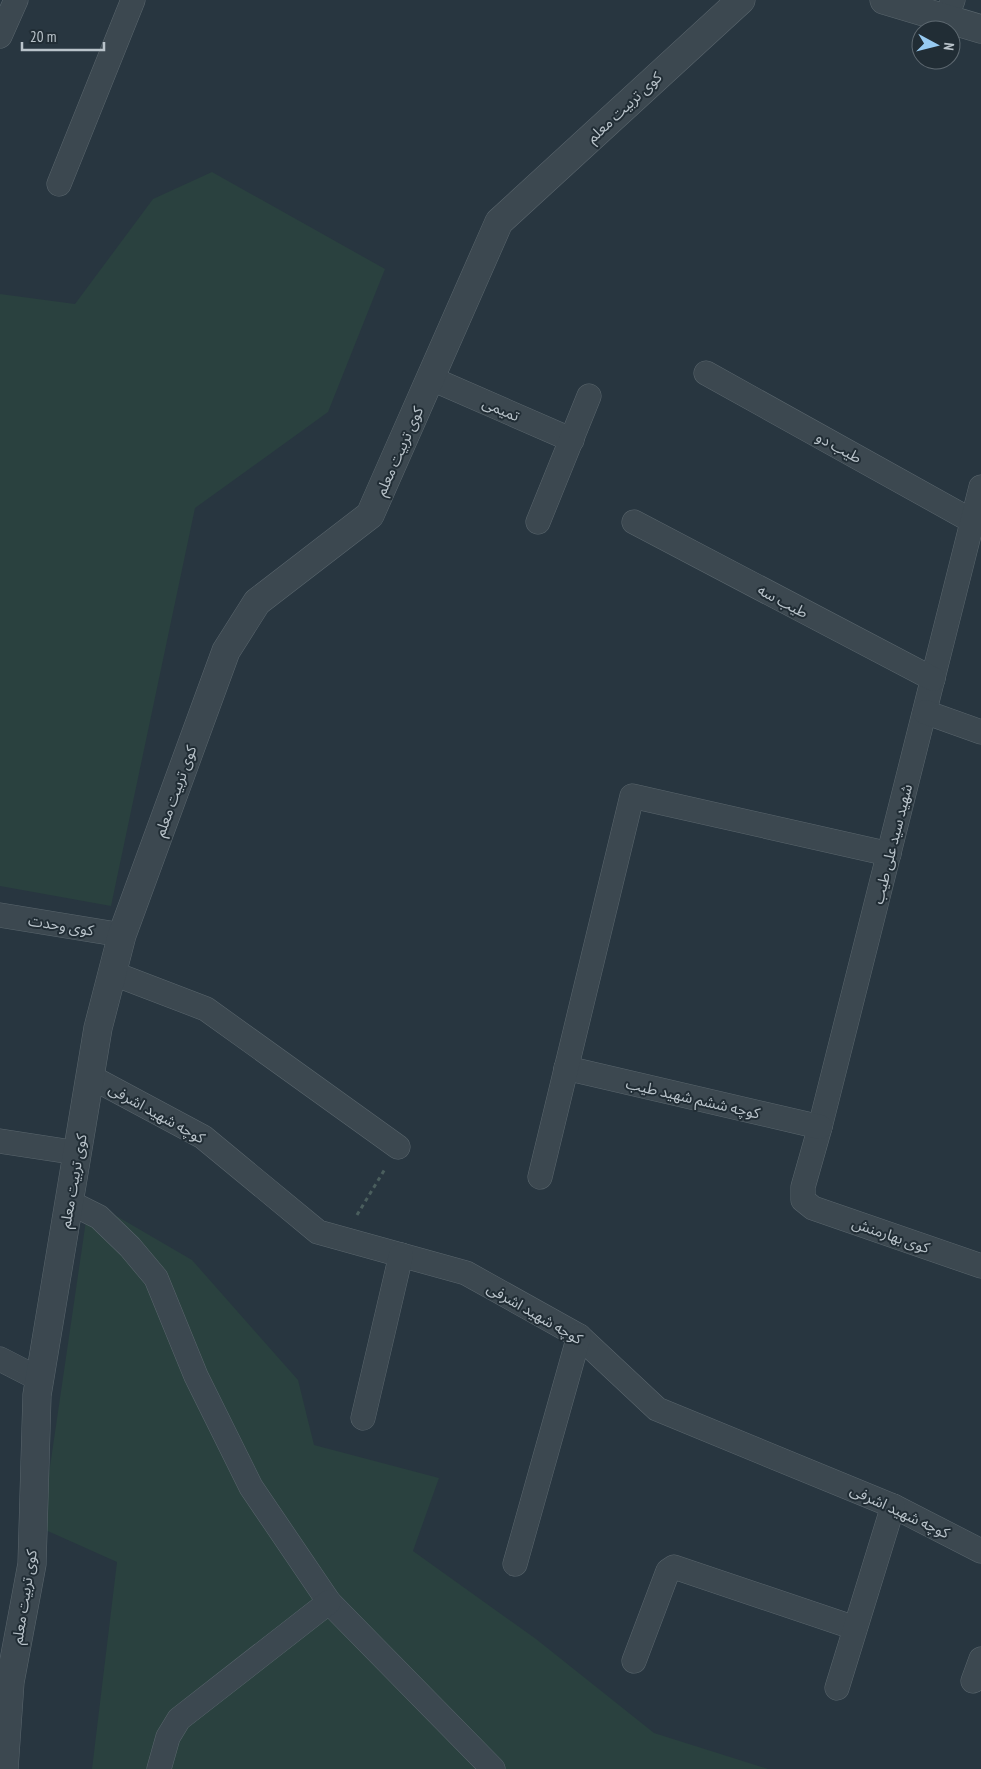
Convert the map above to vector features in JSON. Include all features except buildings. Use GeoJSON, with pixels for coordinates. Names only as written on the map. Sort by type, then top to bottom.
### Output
{"type":"FeatureCollection","features":[{"type":"Feature","properties":{"kind":"street"},"geometry":{"type":"LineString","coordinates":[[0,36],[16,0]]}},
{"type":"Feature","properties":{"kind":"street"},"geometry":{"type":"LineString","coordinates":[[59,184],[133,0]]}},
{"type":"Feature","properties":{"kind":"street","name":"کوی تربیت معلم"},"geometry":{"type":"LineString","coordinates":[[4,1769],[10,1682],[32,1564],[39,1379],[98,1028],[122,935],[226,652],[257,602],[370,515],[498,222],[741,0]]}},
{"type":"Feature","properties":{"kind":"street"},"geometry":{"type":"LineString","coordinates":[[884,0],[949,9],[981,29]]}},
{"type":"Feature","properties":{"kind":"street","name":"طیب دو"},"geometry":{"type":"LineString","coordinates":[[706,373],[972,521]]}},
{"type":"Feature","properties":{"kind":"street","name":"تمیمی"},"geometry":{"type":"LineString","coordinates":[[430,378],[572,440]]}},
{"type":"Feature","properties":{"kind":"street"},"geometry":{"type":"LineString","coordinates":[[538,522],[589,396]]}},
{"type":"Feature","properties":{"kind":"street","name":"شهید سید علی طیب"},"geometry":{"type":"LineString","coordinates":[[803,1200],[804,1187],[981,487]]}},
{"type":"Feature","properties":{"kind":"street","name":"طیب سه"},"geometry":{"type":"LineString","coordinates":[[634,522],[933,680]]}},
{"type":"Feature","properties":{"kind":"street"},"geometry":{"type":"LineString","coordinates":[[925,712],[981,732]]}},
{"type":"Feature","properties":{"kind":"street"},"geometry":{"type":"LineString","coordinates":[[540,1177],[632,796],[889,854]]}},
{"type":"Feature","properties":{"kind":"street","name":"کوی وحدت"},"geometry":{"type":"LineString","coordinates":[[0,915],[122,935]]}},
{"type":"Feature","properties":{"kind":"street"},"geometry":{"type":"LineString","coordinates":[[112,973],[206,1009],[398,1147]]}},
{"type":"Feature","properties":{"kind":"street","name":"کوچه ششم شهید طیب"},"geometry":{"type":"LineString","coordinates":[[566,1068],[820,1127]]}},
{"type":"Feature","properties":{"kind":"street","name":"کوچه شهید اشرفی"},"geometry":{"type":"LineString","coordinates":[[91,1077],[204,1136],[318,1232],[466,1273],[579,1336],[657,1409],[893,1506],[981,1550]]}},
{"type":"Feature","properties":{"kind":"street"},"geometry":{"type":"LineString","coordinates":[[0,1142],[78,1153]]}},
{"type":"Feature","properties":{"kind":"street","name":"کوی بهارمنش"},"geometry":{"type":"LineString","coordinates":[[803,1200],[813,1208],[979,1260]]}},
{"type":"Feature","properties":{"kind":"street"},"geometry":{"type":"LineString","coordinates":[[69,1202],[99,1217],[130,1247],[156,1278],[196,1376],[251,1487],[329,1602],[493,1769]]}},
{"type":"Feature","properties":{"kind":"street"},"geometry":{"type":"LineString","coordinates":[[363,1418],[401,1255]]}},
{"type":"Feature","properties":{"kind":"street"},"geometry":{"type":"LineString","coordinates":[[515,1564],[579,1336]]}},
{"type":"Feature","properties":{"kind":"street"},"geometry":{"type":"LineString","coordinates":[[0,1359],[39,1379]]}},
{"type":"Feature","properties":{"kind":"street"},"geometry":{"type":"LineString","coordinates":[[837,1688],[893,1506]]}},
{"type":"Feature","properties":{"kind":"street"},"geometry":{"type":"LineString","coordinates":[[634,1661],[668,1571],[674,1566],[856,1628]]}},
{"type":"Feature","properties":{"kind":"street"},"geometry":{"type":"LineString","coordinates":[[159,1769],[168,1737],[180,1719],[329,1602]]}},
{"type":"Feature","properties":{"kind":"street"},"geometry":{"type":"LineString","coordinates":[[973,1681],[981,1659]]}},
{"type":"Feature","properties":{"kind":"path"},"geometry":{"type":"LineString","coordinates":[[343,1239],[398,1147]]}},
{"type":"Feature","properties":{"kind":"green space"},"geometry":{"type":"Polygon","coordinates":[[[212,172],[385,269],[328,412],[195,508],[111,906],[0,886],[0,294],[75,304],[153,199],[212,172]]]}},
{"type":"Feature","properties":{"kind":"green space"},"geometry":{"type":"Polygon","coordinates":[[[89,1200],[192,1260],[298,1380],[314,1445],[439,1478],[413,1551],[536,1639],[654,1733],[768,1769],[92,1769],[117,1562],[41,1528],[89,1200]]]}}]}
